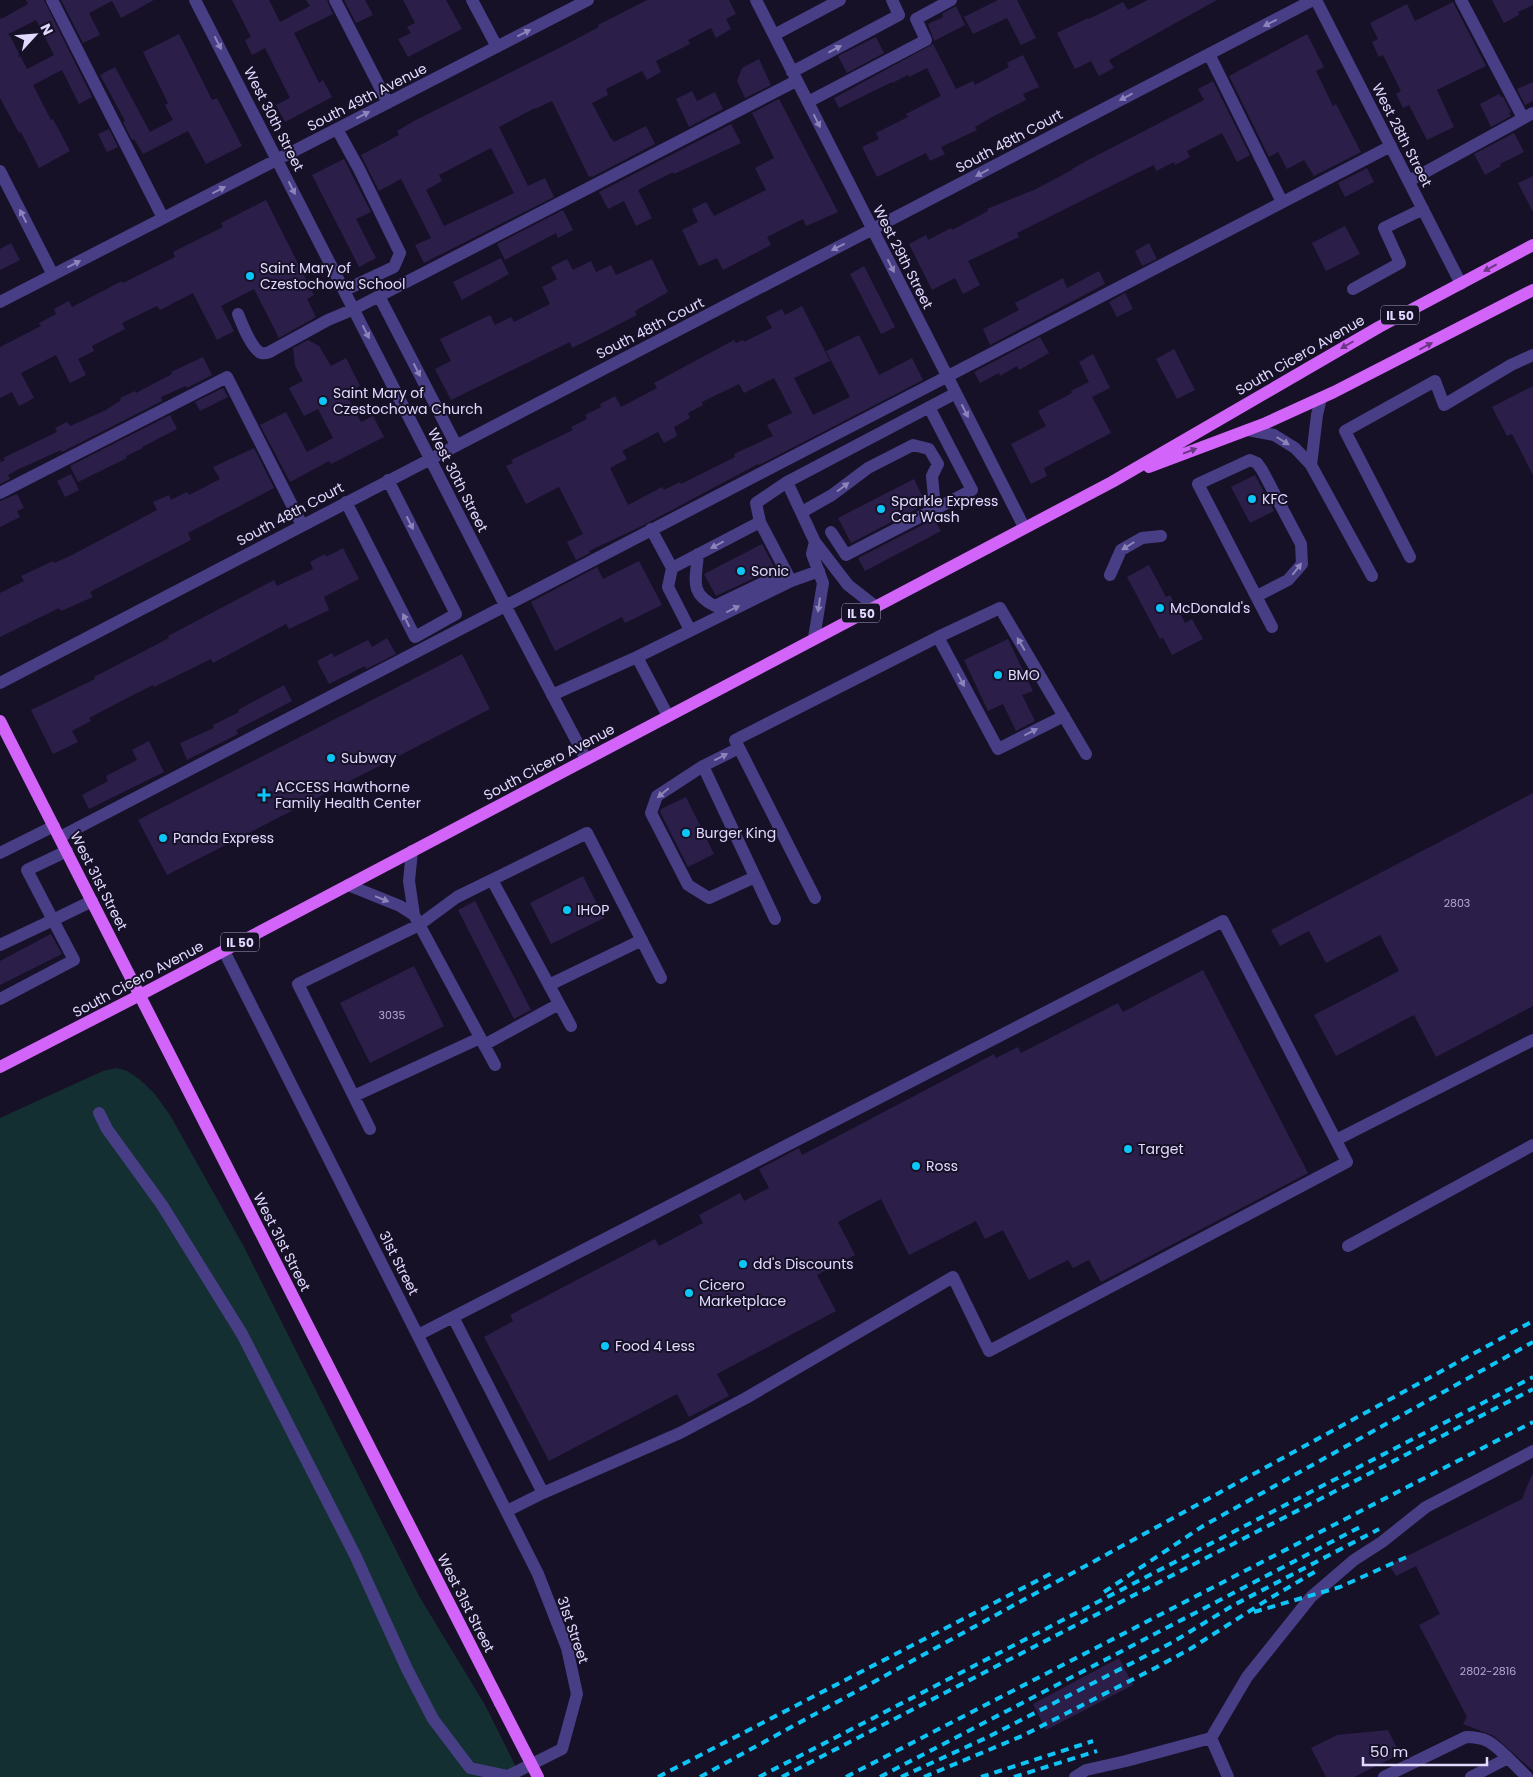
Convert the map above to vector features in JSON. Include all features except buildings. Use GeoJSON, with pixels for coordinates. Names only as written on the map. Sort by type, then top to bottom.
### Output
{"type":"FeatureCollection","features":[{"type":"Feature","properties":{"kind":"main road","name":"South Cicero Avenue"},"geometry":{"type":"LineString","coordinates":[[0,1067],[224,951],[1112,482],[1370,331],[1533,245]]}},
{"type":"Feature","properties":{"kind":"main road","name":"South Cicero Avenue"},"geometry":{"type":"LineString","coordinates":[[1112,482],[1248,430],[1321,398],[1412,354],[1533,290]]}},
{"type":"Feature","properties":{"kind":"main road","name":"West 31st Street"},"geometry":{"type":"LineString","coordinates":[[0,721],[538,1777]]}},
{"type":"Feature","properties":{"kind":"street"},"geometry":{"type":"LineString","coordinates":[[52,0],[163,218]]}},
{"type":"Feature","properties":{"kind":"street","name":"West 30th Street"},"geometry":{"type":"LineString","coordinates":[[196,0],[505,605],[586,759]]}},
{"type":"Feature","properties":{"kind":"street"},"geometry":{"type":"LineString","coordinates":[[336,0],[388,103]]}},
{"type":"Feature","properties":{"kind":"street"},"geometry":{"type":"LineString","coordinates":[[472,0],[496,47]]}},
{"type":"Feature","properties":{"kind":"street","name":"South 49th Avenue"},"geometry":{"type":"LineString","coordinates":[[0,302],[588,0]]}},
{"type":"Feature","properties":{"kind":"street","name":"West 29th Street"},"geometry":{"type":"LineString","coordinates":[[756,0],[1024,527]]}},
{"type":"Feature","properties":{"kind":"street"},"geometry":{"type":"LineString","coordinates":[[774,35],[840,0]]}},
{"type":"Feature","properties":{"kind":"street"},"geometry":{"type":"LineString","coordinates":[[238,314],[250,340],[261,353],[266,353],[328,320],[379,296],[794,76],[899,15],[892,0]]}},
{"type":"Feature","properties":{"kind":"street"},"geometry":{"type":"LineString","coordinates":[[808,102],[926,40],[916,19],[951,0]]}},
{"type":"Feature","properties":{"kind":"street","name":"South 48th Court"},"geometry":{"type":"LineString","coordinates":[[0,683],[1315,0]]}},
{"type":"Feature","properties":{"kind":"street","name":"West 28th Street"},"geometry":{"type":"LineString","coordinates":[[1315,0],[1461,284]]}},
{"type":"Feature","properties":{"kind":"street"},"geometry":{"type":"LineString","coordinates":[[1409,181],[1528,116],[1461,0]]}},
{"type":"Feature","properties":{"kind":"street"},"geometry":{"type":"LineString","coordinates":[[1209,54],[1282,202]]}},
{"type":"Feature","properties":{"kind":"street"},"geometry":{"type":"LineString","coordinates":[[337,129],[400,253],[394,267],[345,290]]}},
{"type":"Feature","properties":{"kind":"street"},"geometry":{"type":"LineString","coordinates":[[0,853],[57,832],[447,636],[1391,146]]}},
{"type":"Feature","properties":{"kind":"street"},"geometry":{"type":"LineString","coordinates":[[0,171],[53,275]]}},
{"type":"Feature","properties":{"kind":"street"},"geometry":{"type":"LineString","coordinates":[[1353,289],[1400,263],[1384,228],[1423,209]]}},
{"type":"Feature","properties":{"kind":"street"},"geometry":{"type":"LineString","coordinates":[[379,296],[456,445]]}},
{"type":"Feature","properties":{"kind":"street"},"geometry":{"type":"LineString","coordinates":[[1410,557],[1345,431],[1435,381],[1444,405],[1533,354]]}},
{"type":"Feature","properties":{"kind":"street"},"geometry":{"type":"LineString","coordinates":[[0,493],[228,377],[302,525]]}},
{"type":"Feature","properties":{"kind":"street"},"geometry":{"type":"LineString","coordinates":[[791,581],[760,522],[756,503],[788,482],[956,393]]}},
{"type":"Feature","properties":{"kind":"street"},"geometry":{"type":"LineString","coordinates":[[1311,465],[1316,415],[1321,398]]}},
{"type":"Feature","properties":{"kind":"street"},"geometry":{"type":"LineString","coordinates":[[831,532],[846,555],[972,490],[929,407]]}},
{"type":"Feature","properties":{"kind":"street"},"geometry":{"type":"LineString","coordinates":[[1248,430],[1274,435],[1295,448],[1311,465],[1372,576]]}},
{"type":"Feature","properties":{"kind":"street"},"geometry":{"type":"LineString","coordinates":[[802,512],[832,495],[868,468],[913,445],[930,449],[938,464],[932,476],[936,508]]}},
{"type":"Feature","properties":{"kind":"street"},"geometry":{"type":"LineString","coordinates":[[1258,596],[1288,580],[1302,564],[1300,544],[1262,470],[1254,460],[1246,460],[1198,484],[1258,596],[1272,627]]}},
{"type":"Feature","properties":{"kind":"street"},"geometry":{"type":"LineString","coordinates":[[346,502],[415,637],[440,624],[456,614],[388,480]]}},
{"type":"Feature","properties":{"kind":"street"},"geometry":{"type":"LineString","coordinates":[[788,482],[815,542],[848,585],[875,606]]}},
{"type":"Feature","properties":{"kind":"street"},"geometry":{"type":"LineString","coordinates":[[672,568],[760,522]]}},
{"type":"Feature","properties":{"kind":"street"},"geometry":{"type":"LineString","coordinates":[[651,529],[672,568],[668,587],[690,630]]}},
{"type":"Feature","properties":{"kind":"street"},"geometry":{"type":"LineString","coordinates":[[1110,575],[1121,550],[1142,538],[1162,536]]}},
{"type":"Feature","properties":{"kind":"street"},"geometry":{"type":"LineString","coordinates":[[814,638],[823,583],[812,554],[815,542]]}},
{"type":"Feature","properties":{"kind":"street"},"geometry":{"type":"LineString","coordinates":[[698,554],[696,588],[702,600],[714,606],[767,580],[791,581]]}},
{"type":"Feature","properties":{"kind":"street"},"geometry":{"type":"LineString","coordinates":[[552,695],[637,657],[791,581],[819,571]]}},
{"type":"Feature","properties":{"kind":"street"},"geometry":{"type":"LineString","coordinates":[[815,898],[735,740],[938,637],[1000,608],[1086,754]]}},
{"type":"Feature","properties":{"kind":"street"},"geometry":{"type":"LineString","coordinates":[[440,624],[447,636]]}},
{"type":"Feature","properties":{"kind":"street"},"geometry":{"type":"LineString","coordinates":[[938,637],[998,749],[1064,716]]}},
{"type":"Feature","properties":{"kind":"street"},"geometry":{"type":"LineString","coordinates":[[637,657],[668,716]]}},
{"type":"Feature","properties":{"kind":"street"},"geometry":{"type":"LineString","coordinates":[[739,748],[702,766],[657,796],[651,813],[688,885],[709,898],[755,877]]}},
{"type":"Feature","properties":{"kind":"street"},"geometry":{"type":"LineString","coordinates":[[702,766],[775,919]]}},
{"type":"Feature","properties":{"kind":"street"},"geometry":{"type":"LineString","coordinates":[[370,1129],[298,984],[457,897],[587,833],[661,978]]}},
{"type":"Feature","properties":{"kind":"street"},"geometry":{"type":"LineString","coordinates":[[0,998],[74,960],[27,870],[67,851]]}},
{"type":"Feature","properties":{"kind":"street"},"geometry":{"type":"LineString","coordinates":[[412,851],[409,881],[417,920],[495,1065]]}},
{"type":"Feature","properties":{"kind":"street"},"geometry":{"type":"LineString","coordinates":[[492,880],[571,1026]]}},
{"type":"Feature","properties":{"kind":"street"},"geometry":{"type":"LineString","coordinates":[[348,885],[400,906],[417,920]]}},
{"type":"Feature","properties":{"kind":"street"},"geometry":{"type":"LineString","coordinates":[[0,945],[92,901]]}},
{"type":"Feature","properties":{"kind":"street"},"geometry":{"type":"LineString","coordinates":[[418,1335],[1223,921],[1347,1162],[988,1351],[953,1277],[746,1398],[680,1433],[543,1492],[507,1511]]}},
{"type":"Feature","properties":{"kind":"street"},"geometry":{"type":"LineString","coordinates":[[549,985],[642,940]]}},
{"type":"Feature","properties":{"kind":"street","name":"31st Street"},"geometry":{"type":"LineString","coordinates":[[99,1113],[107,1129],[162,1206],[242,1334],[355,1555],[407,1669],[433,1719],[470,1768],[508,1776],[562,1749],[577,1694],[567,1648],[538,1574],[224,951]]}},
{"type":"Feature","properties":{"kind":"street"},"geometry":{"type":"LineString","coordinates":[[354,1096],[482,1041],[560,1004]]}},
{"type":"Feature","properties":{"kind":"street"},"geometry":{"type":"LineString","coordinates":[[1336,1140],[1533,1040]]}},
{"type":"Feature","properties":{"kind":"street"},"geometry":{"type":"LineString","coordinates":[[1348,1246],[1533,1145]]}},
{"type":"Feature","properties":{"kind":"street"},"geometry":{"type":"LineString","coordinates":[[453,1317],[543,1492]]}},
{"type":"Feature","properties":{"kind":"street"},"geometry":{"type":"LineString","coordinates":[[1076,1777],[1086,1770],[1211,1738],[1247,1678],[1311,1596],[1354,1560],[1382,1542],[1426,1507],[1533,1451]]}},
{"type":"Feature","properties":{"kind":"street"},"geometry":{"type":"LineString","coordinates":[[1384,1777],[1466,1737],[1480,1737],[1489,1741],[1527,1777]]}},
{"type":"Feature","properties":{"kind":"street"},"geometry":{"type":"LineString","coordinates":[[1211,1738],[1228,1777]]}},
{"type":"Feature","properties":{"kind":"street"},"geometry":{"type":"LineString","coordinates":[[1471,1777],[1508,1758]]}},
{"type":"Feature","properties":{"kind":"green space"},"geometry":{"type":"Polygon","coordinates":[[[117,1068],[127,1071],[139,1079],[154,1093],[170,1115],[244,1247],[419,1596],[485,1705],[521,1777],[0,1777],[0,1118],[103,1071],[117,1068]]]}},
{"type":"Feature","properties":{"kind":"railway"},"geometry":{"type":"LineString","coordinates":[[700,1777],[1533,1321]]}},
{"type":"Feature","properties":{"kind":"railway"},"geometry":{"type":"LineString","coordinates":[[1104,1592],[1203,1526],[1533,1342]]}},
{"type":"Feature","properties":{"kind":"railway"},"geometry":{"type":"LineString","coordinates":[[759,1777],[1533,1377]]}},
{"type":"Feature","properties":{"kind":"railway"},"geometry":{"type":"LineString","coordinates":[[782,1777],[1533,1389]]}},
{"type":"Feature","properties":{"kind":"railway"},"geometry":{"type":"LineString","coordinates":[[846,1777],[1533,1422]]}},
{"type":"Feature","properties":{"kind":"railway"},"geometry":{"type":"LineString","coordinates":[[880,1777],[1364,1525]]}},
{"type":"Feature","properties":{"kind":"railway"},"geometry":{"type":"LineString","coordinates":[[901,1777],[988,1737],[1173,1642],[1232,1606],[1379,1529]]}},
{"type":"Feature","properties":{"kind":"railway"},"geometry":{"type":"LineString","coordinates":[[1254,1612],[1340,1587],[1411,1555]]}},
{"type":"Feature","properties":{"kind":"railway"},"geometry":{"type":"LineString","coordinates":[[924,1777],[1022,1736],[1157,1667],[1190,1649],[1318,1570]]}},
{"type":"Feature","properties":{"kind":"railway"},"geometry":{"type":"LineString","coordinates":[[658,1777],[1052,1573]]}},
{"type":"Feature","properties":{"kind":"railway"},"geometry":{"type":"LineString","coordinates":[[981,1777],[1093,1741]]}},
{"type":"Feature","properties":{"kind":"railway"},"geometry":{"type":"LineString","coordinates":[[1014,1777],[1097,1751]]}},
{"type":"Feature","properties":{"kind":"place","name":"Saint Mary of Czestochowa School"},"geometry":{"type":"Point","coordinates":[250,276]}},
{"type":"Feature","properties":{"kind":"place","name":"Saint Mary of Czestochowa Church"},"geometry":{"type":"Point","coordinates":[323,401]}},
{"type":"Feature","properties":{"kind":"place","name":"KFC"},"geometry":{"type":"Point","coordinates":[1252,499]}},
{"type":"Feature","properties":{"kind":"place","name":"Sparkle Express Car Wash"},"geometry":{"type":"Point","coordinates":[881,509]}},
{"type":"Feature","properties":{"kind":"place","name":"Sonic"},"geometry":{"type":"Point","coordinates":[741,571]}},
{"type":"Feature","properties":{"kind":"place","name":"McDonald's"},"geometry":{"type":"Point","coordinates":[1160,608]}},
{"type":"Feature","properties":{"kind":"place","name":"BMO"},"geometry":{"type":"Point","coordinates":[998,675]}},
{"type":"Feature","properties":{"kind":"place","name":"Subway"},"geometry":{"type":"Point","coordinates":[331,758]}},
{"type":"Feature","properties":{"kind":"place","name":"ACCESS Hawthorne Family Health Center"},"geometry":{"type":"Point","coordinates":[264,795]}},
{"type":"Feature","properties":{"kind":"place","name":"Burger King"},"geometry":{"type":"Point","coordinates":[686,833]}},
{"type":"Feature","properties":{"kind":"place","name":"Panda Express"},"geometry":{"type":"Point","coordinates":[163,838]}},
{"type":"Feature","properties":{"kind":"place","name":"IHOP"},"geometry":{"type":"Point","coordinates":[567,910]}},
{"type":"Feature","properties":{"kind":"place","name":"Target"},"geometry":{"type":"Point","coordinates":[1128,1149]}},
{"type":"Feature","properties":{"kind":"place","name":"Ross"},"geometry":{"type":"Point","coordinates":[916,1166]}},
{"type":"Feature","properties":{"kind":"place","name":"dd's Discounts"},"geometry":{"type":"Point","coordinates":[743,1264]}},
{"type":"Feature","properties":{"kind":"place","name":"Cicero Marketplace"},"geometry":{"type":"Point","coordinates":[689,1293]}},
{"type":"Feature","properties":{"kind":"place","name":"Food 4 Less"},"geometry":{"type":"Point","coordinates":[605,1346]}}]}
